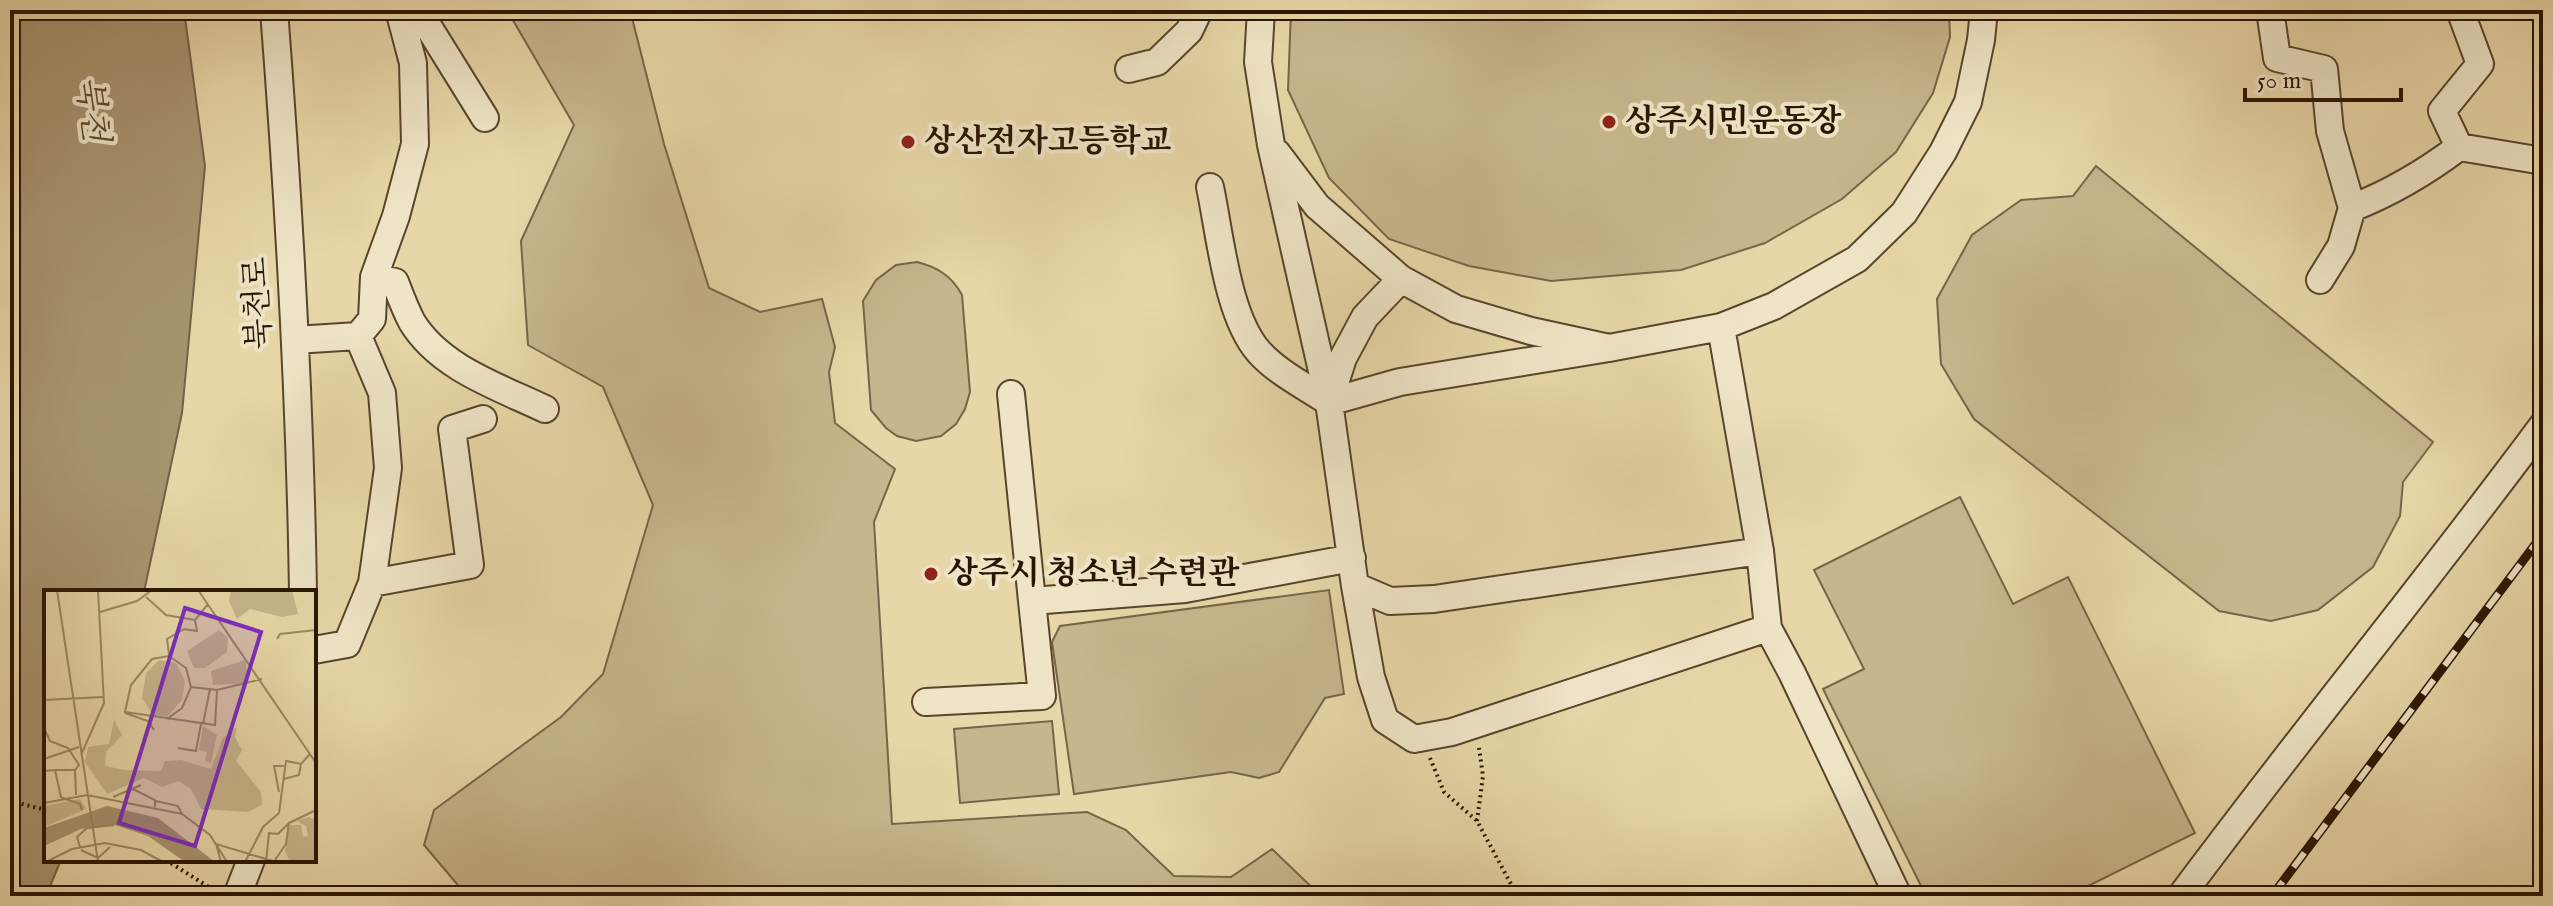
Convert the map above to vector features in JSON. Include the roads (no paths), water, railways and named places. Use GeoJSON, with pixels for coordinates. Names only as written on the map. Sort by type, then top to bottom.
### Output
{"type":"FeatureCollection","features":[{"type":"Feature","properties":{"kind":"street","name":"북천로"},"geometry":{"type":"LineString","coordinates":[[275,10],[295,340],[303,590]]}},
{"type":"Feature","properties":{"kind":"street"},"geometry":{"type":"LineString","coordinates":[[295,340],[358,336],[372,319],[374,277],[396,216],[415,144],[413,63],[399,10]]}},
{"type":"Feature","properties":{"kind":"street"},"geometry":{"type":"LineString","coordinates":[[418,10],[485,118]]}},
{"type":"Feature","properties":{"kind":"street"},"geometry":{"type":"LineString","coordinates":[[1129,69],[1157,62],[1189,31],[1199,10]]}},
{"type":"Feature","properties":{"kind":"street"},"geometry":{"type":"LineString","coordinates":[[1261,10],[1258,62],[1271,145],[1329,402],[1371,677],[1385,720],[1414,739],[1452,732],[1768,628]]}},
{"type":"Feature","properties":{"kind":"street"},"geometry":{"type":"LineString","coordinates":[[1210,187],[1233,299],[1246,335],[1278,370],[1329,402],[1400,382],[1721,327],[1774,306],[1857,259],[1904,213],[1943,152],[1968,102],[1984,10]]}},
{"type":"Feature","properties":{"kind":"street"},"geometry":{"type":"LineString","coordinates":[[2270,10],[2277,58],[2324,69],[2330,131],[2352,208],[2341,246],[2320,280]]}},
{"type":"Feature","properties":{"kind":"street"},"geometry":{"type":"LineString","coordinates":[[2459,147],[2442,111],[2480,64],[2460,10]]}},
{"type":"Feature","properties":{"kind":"street"},"geometry":{"type":"LineString","coordinates":[[1271,145],[1317,206],[1401,279],[1456,309],[1531,331],[1609,348]]}},
{"type":"Feature","properties":{"kind":"street"},"geometry":{"type":"LineString","coordinates":[[2352,208],[2382,196],[2459,147],[2543,161]]}},
{"type":"Feature","properties":{"kind":"street"},"geometry":{"type":"LineString","coordinates":[[374,277],[395,282],[413,322],[441,355],[545,409]]}},
{"type":"Feature","properties":{"kind":"street"},"geometry":{"type":"LineString","coordinates":[[1329,402],[1343,358],[1365,317],[1401,279]]}},
{"type":"Feature","properties":{"kind":"street"},"geometry":{"type":"LineString","coordinates":[[1721,327],[1760,551],[1768,628],[1898,896]]}},
{"type":"Feature","properties":{"kind":"street"},"geometry":{"type":"LineString","coordinates":[[316,650],[347,644],[372,583],[388,468],[382,393],[358,336]]}},
{"type":"Feature","properties":{"kind":"street"},"geometry":{"type":"LineString","coordinates":[[926,702],[1042,696],[1011,394]]}},
{"type":"Feature","properties":{"kind":"street"},"geometry":{"type":"LineString","coordinates":[[372,583],[470,565],[452,429],[483,419]]}},
{"type":"Feature","properties":{"kind":"street"},"geometry":{"type":"LineString","coordinates":[[2181,896],[2262,788],[2421,588],[2543,425]]}},
{"type":"Feature","properties":{"kind":"street"},"geometry":{"type":"LineString","coordinates":[[1355,586],[1390,601],[1434,599],[1760,551]]}},
{"type":"Feature","properties":{"kind":"street"},"geometry":{"type":"LineString","coordinates":[[1032,601],[1185,589],[1352,558]]}},
{"type":"Feature","properties":{"kind":"street"},"geometry":{"type":"LineString","coordinates":[[237,896],[250,862]]}},
{"type":"Feature","properties":{"kind":"water","name":"북천"},"geometry":{"type":"Polygon","coordinates":[[[10,10],[184,10],[205,166],[182,413],[144,590],[44,590],[44,862],[60,862],[46,896],[10,896],[10,10]]]}},
{"type":"Feature","properties":{"kind":"railway"},"geometry":{"type":"LineString","coordinates":[[2272,896],[2543,534]]}},
{"type":"Feature","properties":{"kind":"place","name":"상주시민운동장"},"geometry":{"type":"Point","coordinates":[1609,122]}},
{"type":"Feature","properties":{"kind":"place","name":"상산전자고등학교"},"geometry":{"type":"Point","coordinates":[908,142]}},
{"type":"Feature","properties":{"kind":"place","name":"상주시 청소년 수련관"},"geometry":{"type":"Point","coordinates":[931,574]}}]}
